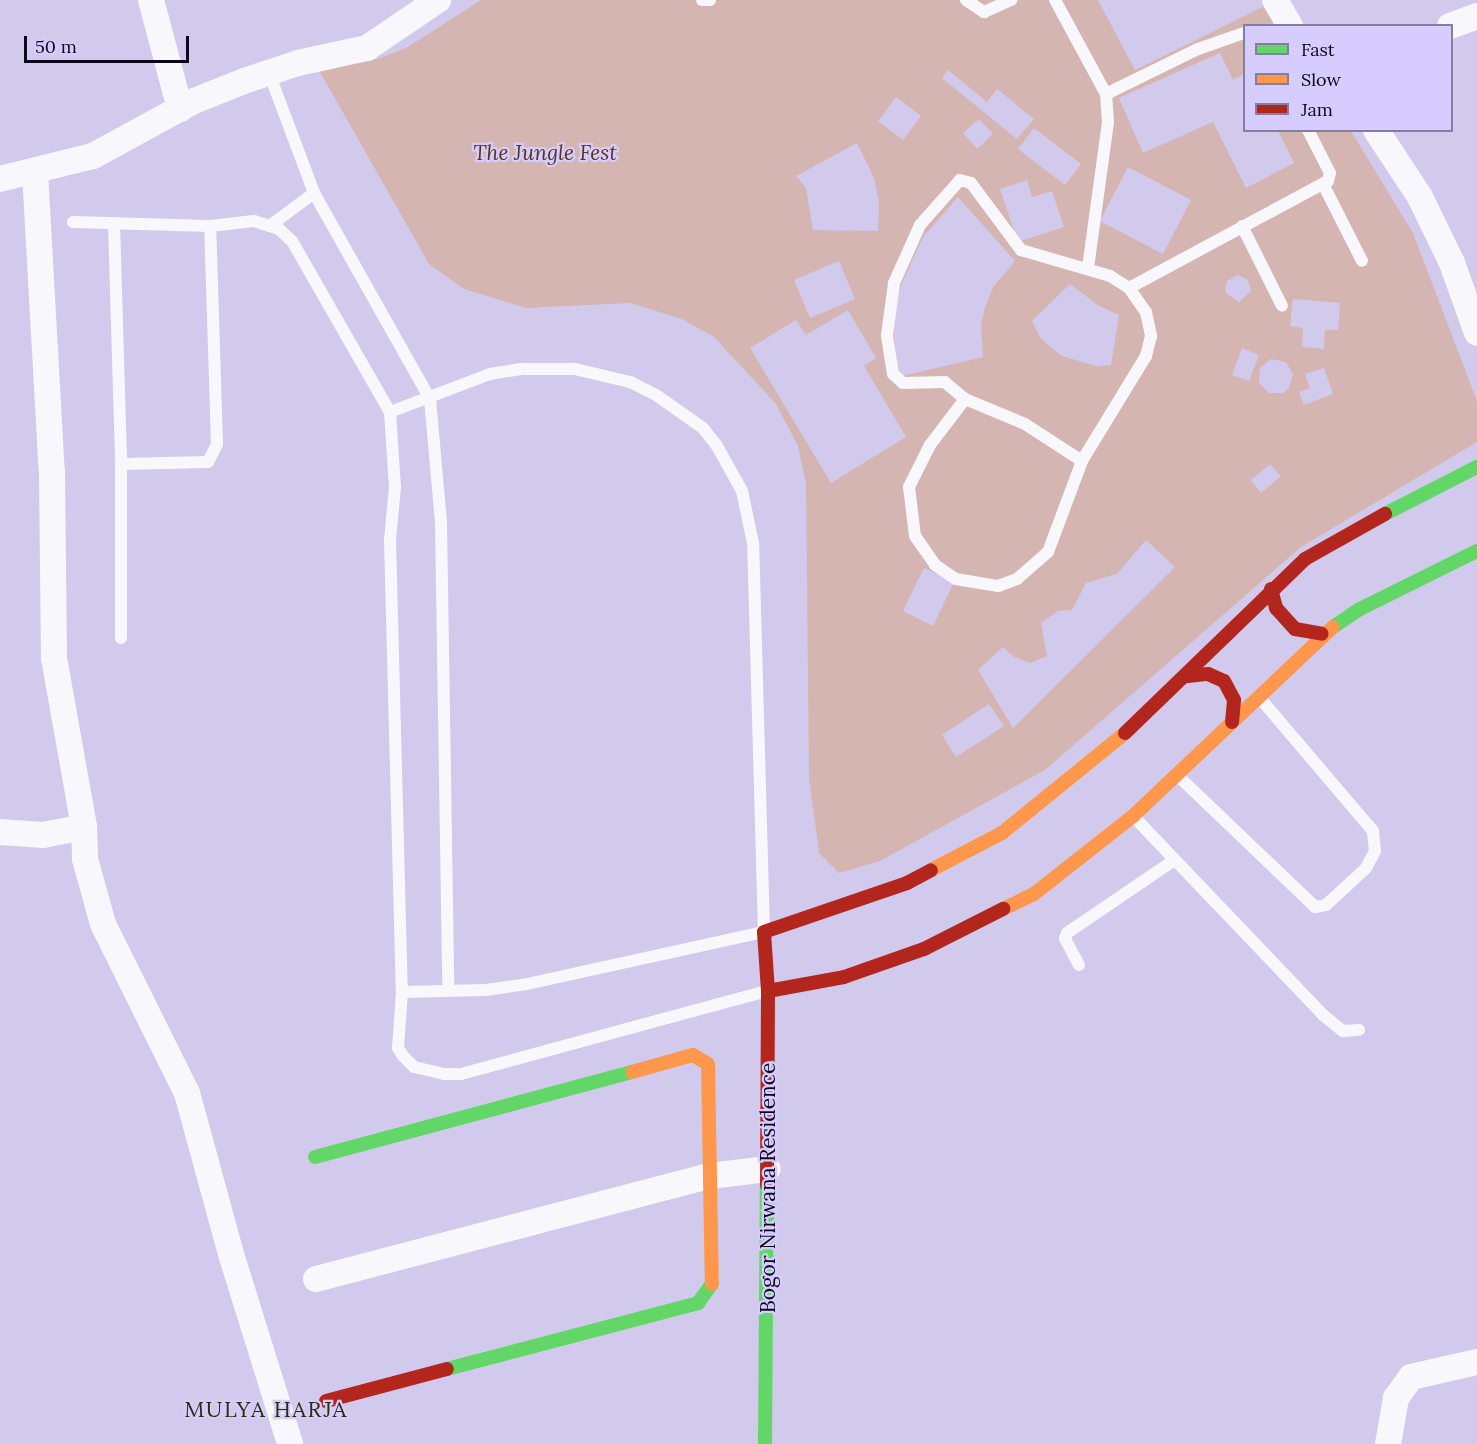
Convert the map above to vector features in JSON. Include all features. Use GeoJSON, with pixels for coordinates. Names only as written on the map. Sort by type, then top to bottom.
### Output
{"type":"FeatureCollection","features":[{"type":"Feature","properties":{"kind":"street"},"geometry":{"type":"LineString","coordinates":[[151,0],[180,109]]}},
{"type":"Feature","properties":{"kind":"street"},"geometry":{"type":"LineString","coordinates":[[0,179],[93,156],[180,109],[269,73],[367,48],[438,0]]}},
{"type":"Feature","properties":{"kind":"street"},"geometry":{"type":"LineString","coordinates":[[1453,25],[1477,16]]}},
{"type":"Feature","properties":{"kind":"street"},"geometry":{"type":"LineString","coordinates":[[1377,132],[1420,197],[1452,263],[1477,333]]}},
{"type":"Feature","properties":{"kind":"street"},"geometry":{"type":"LineString","coordinates":[[35,172],[52,472],[54,658],[84,827],[84,859],[103,924],[187,1093],[231,1254],[290,1444]]}},
{"type":"Feature","properties":{"kind":"street"},"geometry":{"type":"LineString","coordinates":[[764,932],[907,883],[1002,833],[1107,750],[1188,676],[1271,589],[1338,538],[1477,467]]}},
{"type":"Feature","properties":{"kind":"street"},"geometry":{"type":"LineString","coordinates":[[768,991],[844,976],[924,949],[1002,912],[1057,878],[1133,816],[1178,775],[1257,695],[1322,634],[1360,609],[1477,551]]}},
{"type":"Feature","properties":{"kind":"street"},"geometry":{"type":"LineString","coordinates":[[1271,589],[1276,608],[1295,629],[1322,634]]}},
{"type":"Feature","properties":{"kind":"street"},"geometry":{"type":"LineString","coordinates":[[1188,676],[1208,674],[1224,681],[1234,700],[1232,722]]}},
{"type":"Feature","properties":{"kind":"street"},"geometry":{"type":"LineString","coordinates":[[0,832],[43,835],[84,827]]}},
{"type":"Feature","properties":{"kind":"street","name":"Bogor Nirwana Residence"},"geometry":{"type":"LineString","coordinates":[[764,932],[768,991],[765,1444]]}},
{"type":"Feature","properties":{"kind":"street"},"geometry":{"type":"LineString","coordinates":[[315,1157],[693,1055],[708,1064],[712,1288],[698,1303],[326,1401]]}},
{"type":"Feature","properties":{"kind":"street"},"geometry":{"type":"LineString","coordinates":[[316,1279],[710,1176],[768,1169]]}},
{"type":"Feature","properties":{"kind":"street"},"geometry":{"type":"LineString","coordinates":[[1388,1444],[1396,1398],[1411,1377],[1477,1362]]}},
{"type":"Feature","properties":{"kind":"lane"},"geometry":{"type":"LineString","coordinates":[[702,0],[710,0]]}},
{"type":"Feature","properties":{"kind":"lane"},"geometry":{"type":"LineString","coordinates":[[966,0],[984,12],[1011,0]]}},
{"type":"Feature","properties":{"kind":"lane"},"geometry":{"type":"LineString","coordinates":[[1055,0],[1106,94],[1108,122],[1088,268]]}},
{"type":"Feature","properties":{"kind":"lane"},"geometry":{"type":"LineString","coordinates":[[1106,94],[1198,49],[1243,34]]}},
{"type":"Feature","properties":{"kind":"lane"},"geometry":{"type":"LineString","coordinates":[[269,73],[314,193],[430,399],[441,522],[448,989]]}},
{"type":"Feature","properties":{"kind":"lane"},"geometry":{"type":"LineString","coordinates":[[1129,288],[1330,179],[1330,172],[1309,132]]}},
{"type":"Feature","properties":{"kind":"lane"},"geometry":{"type":"LineString","coordinates":[[965,399],[930,445],[909,487],[915,537],[935,565],[956,579],[998,586],[1017,579],[1048,552],[1082,461],[1146,356],[1151,336],[1146,312],[1129,288],[1088,268],[1057,263],[1022,250],[971,183],[960,180],[920,225],[904,254],[894,283],[887,335],[897,380],[903,383],[940,380],[965,399],[1025,424],[1082,461]]}},
{"type":"Feature","properties":{"kind":"lane"},"geometry":{"type":"LineString","coordinates":[[1323,184],[1362,261]]}},
{"type":"Feature","properties":{"kind":"lane"},"geometry":{"type":"LineString","coordinates":[[271,225],[314,193]]}},
{"type":"Feature","properties":{"kind":"lane"},"geometry":{"type":"LineString","coordinates":[[73,222],[210,226],[254,221],[271,225],[292,241],[390,412],[396,487],[390,540],[402,992],[398,1048],[403,1056],[414,1067],[444,1074],[460,1074],[768,991]]}},
{"type":"Feature","properties":{"kind":"lane"},"geometry":{"type":"LineString","coordinates":[[114,223],[121,464],[121,638]]}},
{"type":"Feature","properties":{"kind":"lane"},"geometry":{"type":"LineString","coordinates":[[121,464],[195,464],[208,462],[214,455],[219,425],[210,226]]}},
{"type":"Feature","properties":{"kind":"lane"},"geometry":{"type":"LineString","coordinates":[[1242,226],[1282,306]]}},
{"type":"Feature","properties":{"kind":"lane"},"geometry":{"type":"LineString","coordinates":[[390,412],[430,399],[469,381],[521,369],[575,369],[639,386],[680,410],[703,428],[731,468],[742,491],[753,543],[764,932],[527,984],[486,990],[448,989],[402,992]]}},
{"type":"Feature","properties":{"kind":"lane"},"geometry":{"type":"LineString","coordinates":[[1178,775],[1315,907],[1326,905],[1366,868],[1375,851],[1373,831],[1257,695]]}},
{"type":"Feature","properties":{"kind":"lane"},"geometry":{"type":"LineString","coordinates":[[1133,816],[1173,861],[1323,1015],[1343,1031],[1359,1030]]}},
{"type":"Feature","properties":{"kind":"lane"},"geometry":{"type":"LineString","coordinates":[[1079,964],[1067,945],[1066,934],[1173,861]]}},
{"type":"Feature","properties":{"kind":"green space","name":"The Jungle Fest"},"geometry":{"type":"Polygon","coordinates":[[[481,0],[1098,0],[1135,70],[1273,2],[1287,24],[1243,24],[1243,75],[1233,80],[1220,53],[1119,98],[1143,153],[1213,122],[1246,188],[1294,163],[1278,132],[1352,132],[1413,233],[1477,401],[1477,442],[1301,547],[1045,770],[880,861],[839,873],[819,853],[809,778],[806,483],[798,446],[776,404],[714,337],[682,319],[630,303],[526,308],[464,289],[429,264],[316,65],[378,59],[408,47],[481,0]],[[948,70],[942,78],[1017,139],[1034,119],[997,89],[987,102],[948,70]],[[896,97],[878,121],[903,140],[921,116],[896,97]],[[979,119],[963,133],[977,149],[993,134],[979,119]],[[1034,128],[1018,149],[1065,185],[1081,164],[1034,128]],[[857,143],[796,176],[806,188],[813,230],[878,231],[879,203],[874,178],[857,143]],[[1128,167],[1100,221],[1163,254],[1191,200],[1128,167]],[[1027,180],[1000,189],[1018,242],[1064,227],[1052,191],[1032,197],[1027,180]],[[958,197],[923,237],[899,290],[893,326],[898,377],[983,357],[981,325],[985,307],[993,287],[1015,261],[958,197]],[[839,261],[794,280],[810,318],[855,299],[839,261]],[[1238,275],[1227,281],[1225,292],[1239,302],[1251,291],[1248,280],[1238,275]],[[1070,284],[1032,321],[1041,339],[1062,356],[1096,366],[1111,365],[1119,315],[1099,306],[1070,284]],[[1293,299],[1290,326],[1303,328],[1302,347],[1324,349],[1325,330],[1338,330],[1340,303],[1293,299]],[[848,310],[806,335],[796,320],[750,348],[831,483],[906,437],[864,366],[876,358],[848,310]],[[1242,348],[1232,375],[1249,381],[1259,355],[1242,348]],[[1271,359],[1260,368],[1259,383],[1269,393],[1283,393],[1289,388],[1293,374],[1286,362],[1271,359]],[[1324,368],[1305,374],[1310,388],[1299,392],[1304,405],[1333,394],[1324,368]],[[1270,464],[1251,480],[1261,493],[1281,476],[1270,464]],[[1146,540],[1117,574],[1086,583],[1072,610],[1058,611],[1041,623],[1047,656],[1030,663],[1014,657],[1003,647],[978,670],[1013,728],[1175,567],[1146,540]],[[924,568],[903,611],[933,626],[954,582],[924,568]],[[989,704],[942,735],[956,757],[1004,726],[989,704]]]}},
{"type":"Feature","properties":{"kind":"traffic: fast"},"geometry":{"type":"LineString","coordinates":[[1385,514],[1477,467]]}},
{"type":"Feature","properties":{"kind":"traffic: fast"},"geometry":{"type":"LineString","coordinates":[[1333,627],[1360,609],[1477,551]]}},
{"type":"Feature","properties":{"kind":"traffic: fast"},"geometry":{"type":"LineString","coordinates":[[315,1157],[632,1072]]}},
{"type":"Feature","properties":{"kind":"traffic: fast"},"geometry":{"type":"LineString","coordinates":[[765,1444],[767,1185]]}},
{"type":"Feature","properties":{"kind":"traffic: fast"},"geometry":{"type":"LineString","coordinates":[[447,1369],[698,1303],[712,1284]]}},
{"type":"Feature","properties":{"kind":"traffic: slow"},"geometry":{"type":"LineString","coordinates":[[1003,909],[1034,894],[1133,816],[1333,627]]}},
{"type":"Feature","properties":{"kind":"traffic: slow"},"geometry":{"type":"LineString","coordinates":[[931,870],[1002,833],[1125,733]]}},
{"type":"Feature","properties":{"kind":"traffic: slow"},"geometry":{"type":"LineString","coordinates":[[632,1072],[693,1055],[708,1064],[712,1284]]}},
{"type":"Feature","properties":{"kind":"traffic: jam"},"geometry":{"type":"LineString","coordinates":[[1125,733],[1305,559],[1385,514]]}},
{"type":"Feature","properties":{"kind":"traffic: jam"},"geometry":{"type":"LineString","coordinates":[[1271,589],[1276,608],[1295,629],[1322,634]]}},
{"type":"Feature","properties":{"kind":"traffic: jam"},"geometry":{"type":"LineString","coordinates":[[1188,676],[1208,674],[1224,681],[1234,700],[1232,722]]}},
{"type":"Feature","properties":{"kind":"traffic: jam"},"geometry":{"type":"LineString","coordinates":[[767,1185],[768,991],[764,932],[907,883],[931,870]]}},
{"type":"Feature","properties":{"kind":"traffic: jam"},"geometry":{"type":"LineString","coordinates":[[768,991],[844,977],[924,949],[1003,909]]}},
{"type":"Feature","properties":{"kind":"traffic: jam"},"geometry":{"type":"LineString","coordinates":[[326,1401],[447,1369]]}},
{"type":"Feature","properties":{"kind":"district","name":"MULYA HARJA"},"geometry":{"type":"Point","coordinates":[266,1410]}}]}
